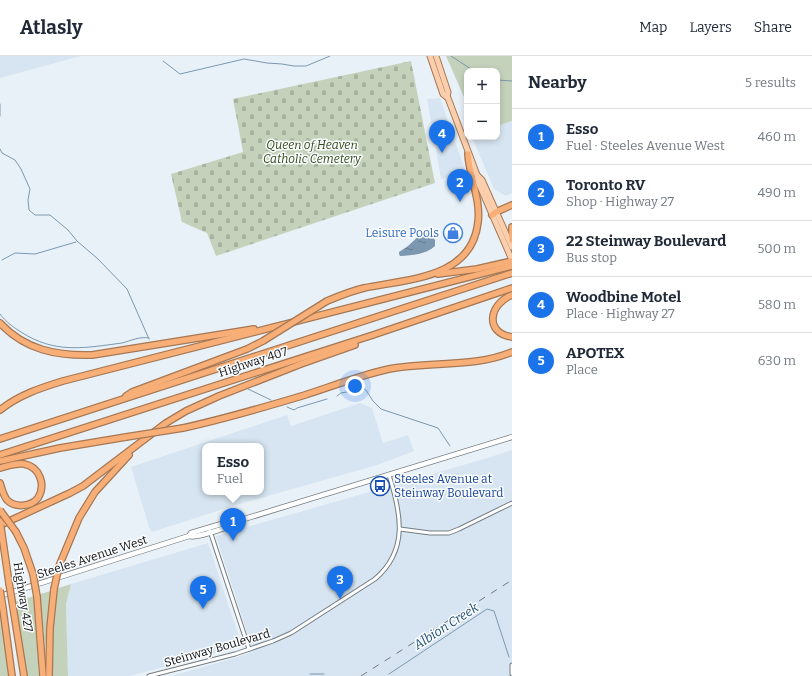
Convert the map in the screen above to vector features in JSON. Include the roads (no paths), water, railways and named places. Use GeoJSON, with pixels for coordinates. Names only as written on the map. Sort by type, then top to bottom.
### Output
{"type":"FeatureCollection","features":[{"type":"Feature","properties":{"kind":"highway"},"geometry":{"type":"LineString","coordinates":[[424,276],[449,268],[460,259],[473,240],[477,229],[478,212],[476,194],[469,168],[468,154]]}},
{"type":"Feature","properties":{"kind":"highway"},"geometry":{"type":"LineString","coordinates":[[494,214],[512,205]]}},
{"type":"Feature","properties":{"kind":"highway"},"geometry":{"type":"LineString","coordinates":[[512,228],[512,240]]}},
{"type":"Feature","properties":{"kind":"highway"},"geometry":{"type":"LineString","coordinates":[[120,400],[132,392],[247,349],[263,341],[327,302],[346,293],[424,276],[477,269],[512,260]]}},
{"type":"Feature","properties":{"kind":"highway"},"geometry":{"type":"LineString","coordinates":[[0,410],[36,389],[50,385],[512,266]]}},
{"type":"Feature","properties":{"kind":"highway","name":"Highway 407"},"geometry":{"type":"LineString","coordinates":[[0,439],[512,273]]}},
{"type":"Feature","properties":{"kind":"highway","name":"Highway 407"},"geometry":{"type":"LineString","coordinates":[[0,455],[373,335],[512,288]]}},
{"type":"Feature","properties":{"kind":"highway"},"geometry":{"type":"LineString","coordinates":[[512,295],[500,301],[496,306],[492,318],[497,331],[505,336],[512,337]]}},
{"type":"Feature","properties":{"kind":"highway"},"geometry":{"type":"LineString","coordinates":[[0,323],[6,330],[37,348],[71,356],[92,355],[256,328],[272,328]]}},
{"type":"Feature","properties":{"kind":"highway"},"geometry":{"type":"LineString","coordinates":[[3,522],[77,490],[95,478],[166,423],[186,411],[219,396],[361,342],[373,335]]}},
{"type":"Feature","properties":{"kind":"highway"},"geometry":{"type":"LineString","coordinates":[[0,461],[60,448],[183,428],[239,415],[347,380],[390,369],[477,361],[512,352]]}},
{"type":"Feature","properties":{"kind":"highway"},"geometry":{"type":"LineString","coordinates":[[49,676],[50,628],[54,589],[59,566],[79,518],[95,492],[138,444]]}},
{"type":"Feature","properties":{"kind":"highway"},"geometry":{"type":"LineString","coordinates":[[0,468],[14,464],[24,464],[33,468],[38,474],[42,484],[36,500],[25,505],[19,505],[8,500],[3,494],[0,483]]}},
{"type":"Feature","properties":{"kind":"highway"},"geometry":{"type":"LineString","coordinates":[[0,510],[16,532],[24,548],[33,574],[37,597],[43,676]]}},
{"type":"Feature","properties":{"kind":"highway","name":"Highway 427"},"geometry":{"type":"LineString","coordinates":[[3,522],[9,584],[24,676]]}},
{"type":"Feature","properties":{"kind":"highway","name":"Highway 427"},"geometry":{"type":"LineString","coordinates":[[0,590],[12,676]]}},
{"type":"Feature","properties":{"kind":"main road"},"geometry":{"type":"LineString","coordinates":[[430,56],[468,154],[477,175],[482,180],[512,260]]}},
{"type":"Feature","properties":{"kind":"main road"},"geometry":{"type":"LineString","coordinates":[[436,56],[448,92],[447,97]]}},
{"type":"Feature","properties":{"kind":"main road"},"geometry":{"type":"LineString","coordinates":[[494,214],[512,247]]}},
{"type":"Feature","properties":{"kind":"main road","name":"Steeles Avenue West"},"geometry":{"type":"LineString","coordinates":[[0,596],[189,536],[193,538],[210,530],[239,523],[241,520],[512,437]]}},
{"type":"Feature","properties":{"kind":"street","name":"Steinway Boulevard"},"geometry":{"type":"LineString","coordinates":[[149,676],[273,642],[291,633],[375,579],[382,573],[393,557],[399,538],[400,521],[389,475]]}},
{"type":"Feature","properties":{"kind":"street"},"geometry":{"type":"LineString","coordinates":[[400,530],[449,533],[512,503]]}},
{"type":"Feature","properties":{"kind":"street"},"geometry":{"type":"LineString","coordinates":[[210,530],[249,649]]}},
{"type":"Feature","properties":{"kind":"street"},"geometry":{"type":"LineString","coordinates":[[512,665],[512,674]]}},
{"type":"Feature","properties":{"kind":"water"},"geometry":{"type":"Polygon","coordinates":[[[422,233],[431,234],[435,240],[435,246],[423,253],[400,256],[399,252],[422,233]]]}},
{"type":"Feature","properties":{"kind":"waterway"},"geometry":{"type":"LineString","coordinates":[[163,61],[180,74],[244,59],[267,63],[306,66],[330,56]]}},
{"type":"Feature","properties":{"kind":"waterway"},"geometry":{"type":"LineString","coordinates":[[451,56],[469,68]]}},
{"type":"Feature","properties":{"kind":"waterway"},"geometry":{"type":"LineString","coordinates":[[500,80],[512,81]]}},
{"type":"Feature","properties":{"kind":"waterway"},"geometry":{"type":"LineString","coordinates":[[0,104],[0,116]]}},
{"type":"Feature","properties":{"kind":"waterway"},"geometry":{"type":"LineString","coordinates":[[0,149],[2,153],[15,160],[21,169],[30,189],[28,200],[29,210],[35,215],[50,215],[68,230],[77,241],[98,259],[127,289],[149,339]]}},
{"type":"Feature","properties":{"kind":"waterway"},"geometry":{"type":"LineString","coordinates":[[2,260],[15,253],[35,254],[76,242]]}},
{"type":"Feature","properties":{"kind":"waterway"},"geometry":{"type":"LineString","coordinates":[[0,314],[10,324],[34,339],[46,344],[70,348],[122,343],[139,338],[149,338]]}},
{"type":"Feature","properties":{"kind":"waterway"},"geometry":{"type":"LineString","coordinates":[[248,389],[271,400]]}},
{"type":"Feature","properties":{"kind":"waterway"},"geometry":{"type":"LineString","coordinates":[[337,396],[341,393],[363,389],[366,390],[373,401],[381,409],[438,428],[450,446]]}},
{"type":"Feature","properties":{"kind":"waterway"},"geometry":{"type":"LineString","coordinates":[[287,407],[294,410],[327,399]]}},
{"type":"Feature","properties":{"kind":"waterway","name":"Albion Creek"},"geometry":{"type":"LineString","coordinates":[[389,674],[487,609],[494,611],[509,657]]}},
{"type":"Feature","properties":{"kind":"waterway"},"geometry":{"type":"LineString","coordinates":[[310,674],[324,674]]}},
{"type":"Feature","properties":{"kind":"railway"},"geometry":{"type":"LineString","coordinates":[[361,676],[512,580]]}},
{"type":"Feature","properties":{"kind":"place","name":"Woodbine Motel"},"geometry":{"type":"Point","coordinates":[442,153]}},
{"type":"Feature","properties":{"kind":"place","name":"Toronto RV"},"geometry":{"type":"Point","coordinates":[460,202]}},
{"type":"Feature","properties":{"kind":"place","name":"Leisure Pools"},"geometry":{"type":"Point","coordinates":[453,233]}},
{"type":"Feature","properties":{"kind":"place","name":"Steeles Avenue at Steinway Boulevard"},"geometry":{"type":"Point","coordinates":[380,486]}},
{"type":"Feature","properties":{"kind":"place","name":"Esso"},"geometry":{"type":"Point","coordinates":[233,541]}},
{"type":"Feature","properties":{"kind":"place","name":"22 Steinway Boulevard"},"geometry":{"type":"Point","coordinates":[340,599]}},
{"type":"Feature","properties":{"kind":"place","name":"APOTEX"},"geometry":{"type":"Point","coordinates":[203,609]}},
{"type":"Feature","properties":{"kind":"park label","name":"Queen of Heaven Catholic Cemetery"},"geometry":{"type":"Point","coordinates":[312,152]}}]}
